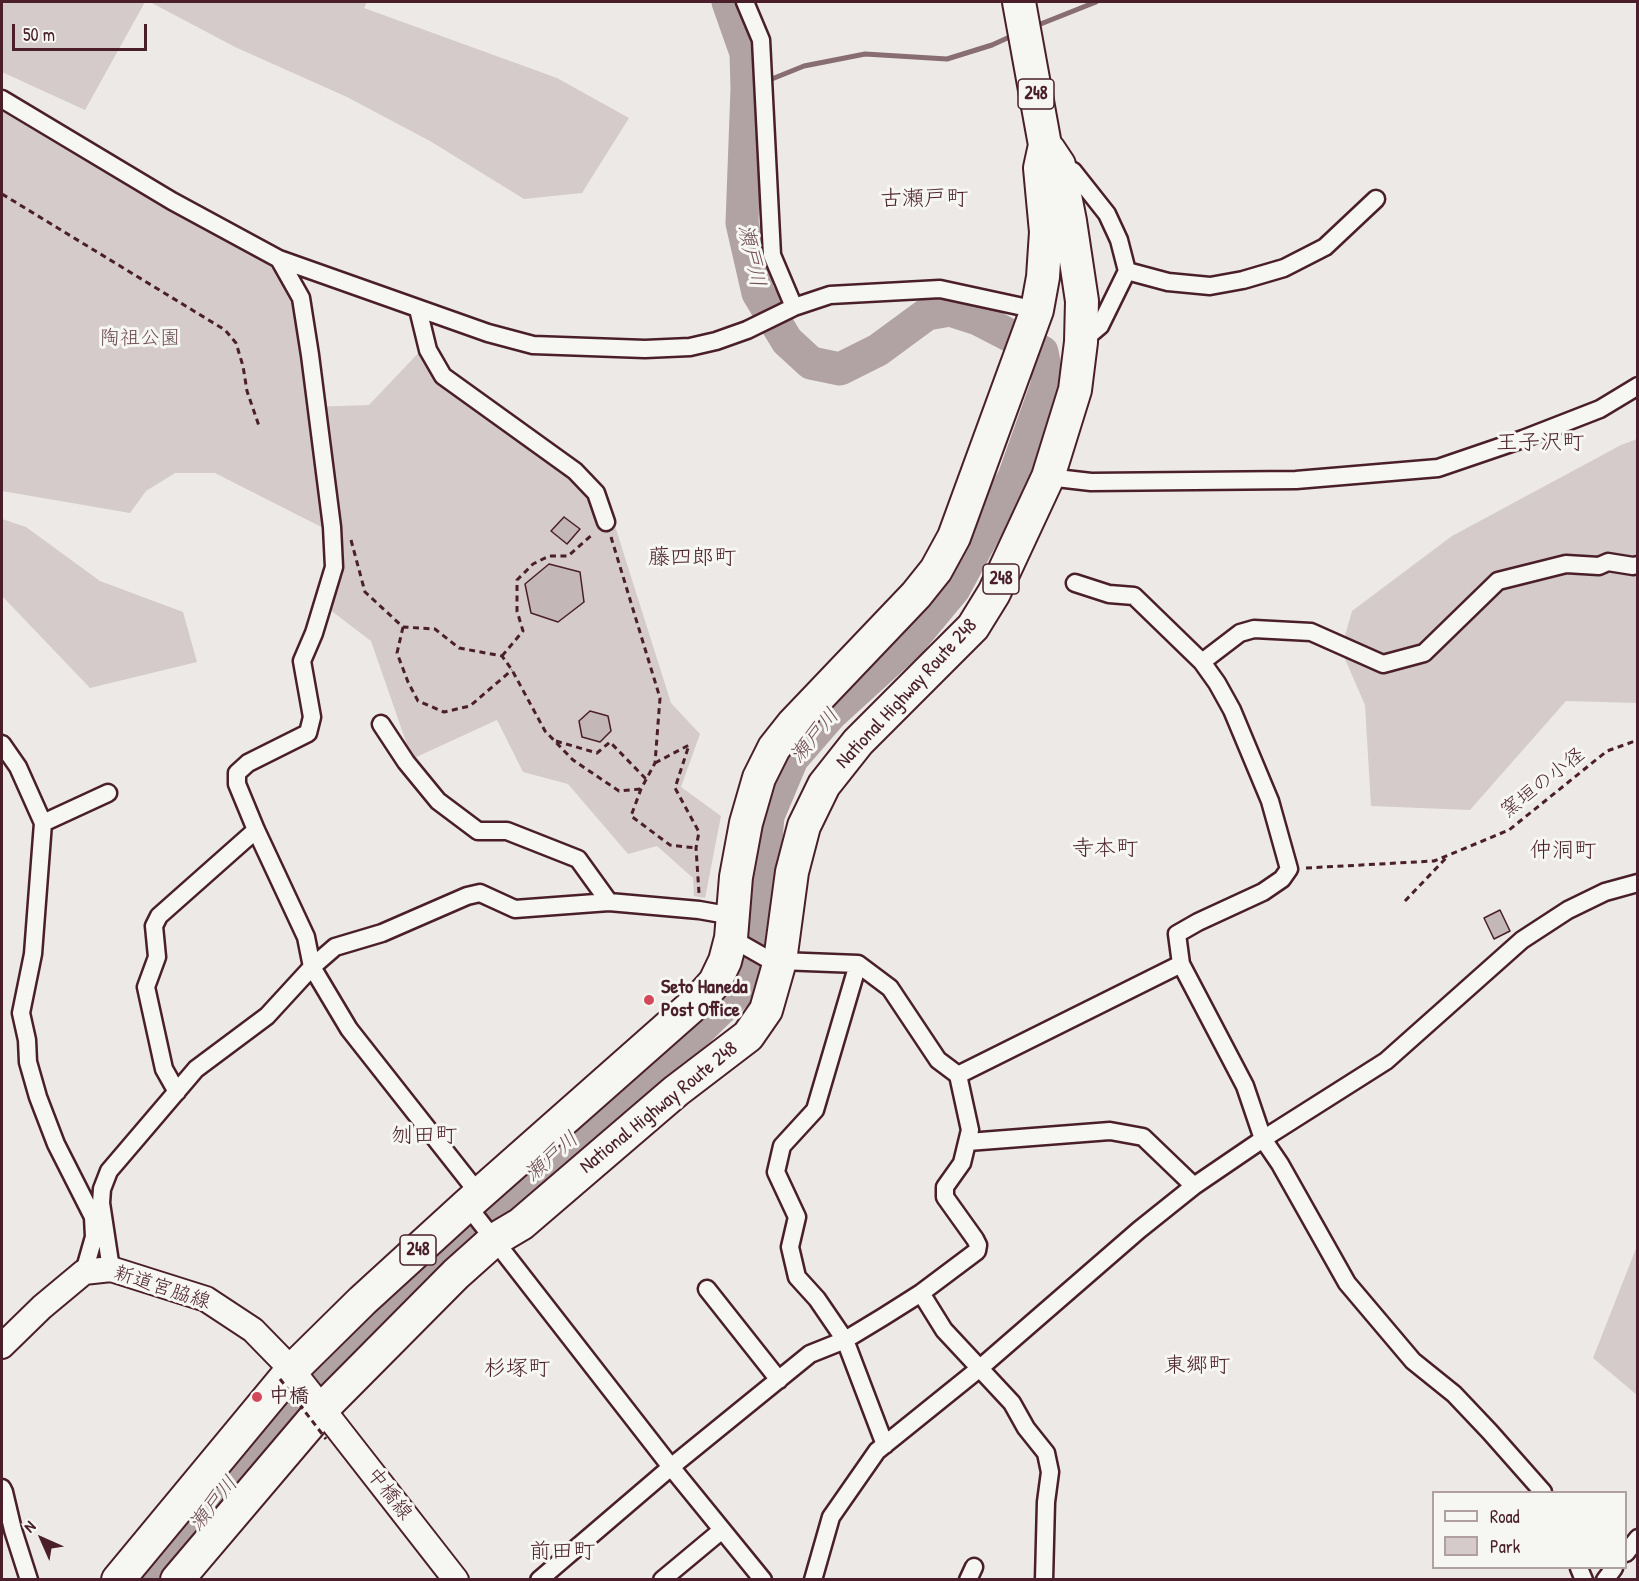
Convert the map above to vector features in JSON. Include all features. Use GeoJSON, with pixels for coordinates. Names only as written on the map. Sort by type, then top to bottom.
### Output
{"type":"FeatureCollection","features":[{"type":"Feature","properties":{"kind":"highway","name":"National Highway Route 248"},"geometry":{"type":"LineString","coordinates":[[177,1580],[320,1404],[456,1274],[491,1236],[521,1224],[621,1136],[748,1036],[766,1010],[773,959],[792,872],[804,826],[824,785],[858,742],[973,627],[994,593],[1047,477],[1075,390],[1081,342],[1082,301],[1070,221],[1052,155],[1022,13]]}},
{"type":"Feature","properties":{"kind":"highway","name":"National Highway Route 248"},"geometry":{"type":"LineString","coordinates":[[118,1580],[290,1375],[362,1301],[699,1000],[714,982],[725,961],[733,932],[736,877],[746,823],[759,778],[774,748],[793,724],[916,595],[936,570],[954,537],[1035,317],[1043,277],[1046,232],[1040,168],[1052,155]]}},
{"type":"Feature","properties":{"kind":"street"},"geometry":{"type":"LineString","coordinates":[[745,2],[761,40],[772,255],[791,309]]}},
{"type":"Feature","properties":{"kind":"street"},"geometry":{"type":"LineString","coordinates":[[2,99],[172,201],[279,259],[488,333],[533,345],[645,350],[690,347],[716,341],[830,295],[940,289],[1035,317]]}},
{"type":"Feature","properties":{"kind":"street"},"geometry":{"type":"LineString","coordinates":[[1052,155],[1073,171],[1107,214],[1119,240],[1127,272],[1100,326],[1081,342]]}},
{"type":"Feature","properties":{"kind":"street"},"geometry":{"type":"LineString","coordinates":[[1127,272],[1168,282],[1210,286],[1243,280],[1284,268],[1325,247],[1376,199]]}},
{"type":"Feature","properties":{"kind":"street"},"geometry":{"type":"LineString","coordinates":[[279,259],[301,298],[332,527],[334,567],[314,633],[302,661],[312,717],[308,733],[249,763],[237,773],[237,784],[256,831],[306,937],[312,967],[349,1029],[473,1203],[491,1236],[671,1467],[763,1580]]}},
{"type":"Feature","properties":{"kind":"street"},"geometry":{"type":"LineString","coordinates":[[418,309],[429,350],[443,376],[575,471],[596,493],[606,522]]}},
{"type":"Feature","properties":{"kind":"street"},"geometry":{"type":"LineString","coordinates":[[1047,477],[1091,482],[1296,480],[1438,468],[1523,439],[1600,409],[1638,386]]}},
{"type":"Feature","properties":{"kind":"street"},"geometry":{"type":"LineString","coordinates":[[1202,663],[1240,633],[1254,629],[1311,632],[1383,664],[1424,653],[1498,580],[1566,564],[1599,566],[1608,562],[1638,565]]}},
{"type":"Feature","properties":{"kind":"street"},"geometry":{"type":"LineString","coordinates":[[1075,583],[1109,594],[1134,596],[1202,663],[1217,683],[1232,710],[1270,801],[1289,869],[1282,879],[1263,892],[1177,934],[1180,964],[1245,1086],[1263,1139],[1280,1164],[1347,1283],[1413,1361],[1454,1394],[1491,1432],[1542,1491]]}},
{"type":"Feature","properties":{"kind":"street"},"geometry":{"type":"LineString","coordinates":[[381,724],[406,762],[438,801],[478,831],[507,831],[578,859],[609,902]]}},
{"type":"Feature","properties":{"kind":"street"},"geometry":{"type":"LineString","coordinates":[[2,744],[18,767],[43,823],[33,954],[21,1013],[27,1040],[28,1062],[38,1097],[57,1144],[93,1217],[94,1237],[84,1272],[42,1307],[2,1346]]}},
{"type":"Feature","properties":{"kind":"street"},"geometry":{"type":"LineString","coordinates":[[43,823],[108,793]]}},
{"type":"Feature","properties":{"kind":"street"},"geometry":{"type":"LineString","coordinates":[[177,1092],[164,1069],[146,987],[157,957],[154,926],[159,916],[256,831]]}},
{"type":"Feature","properties":{"kind":"street"},"geometry":{"type":"LineString","coordinates":[[813,1580],[831,1517],[877,1451],[885,1444],[980,1368],[1139,1230],[1194,1186],[1386,1061],[1522,940],[1568,910],[1605,892],[1638,883]]}},
{"type":"Feature","properties":{"kind":"street"},"geometry":{"type":"LineString","coordinates":[[111,1269],[101,1203],[102,1188],[109,1171],[196,1069],[267,1016],[312,967],[335,947],[382,933],[467,896],[480,893],[515,909],[609,902],[699,910],[773,959],[858,964],[890,988],[938,1060],[958,1075],[970,1130],[962,1163],[945,1187],[945,1197],[975,1239],[978,1245],[976,1251],[921,1293],[845,1340],[810,1354],[671,1467],[539,1580]]}},
{"type":"Feature","properties":{"kind":"street"},"geometry":{"type":"LineString","coordinates":[[858,964],[815,1110],[782,1146],[776,1172],[797,1217],[790,1247],[797,1277],[817,1299],[845,1340],[885,1444]]}},
{"type":"Feature","properties":{"kind":"street"},"geometry":{"type":"LineString","coordinates":[[958,1075],[1180,964]]}},
{"type":"Feature","properties":{"kind":"street"},"geometry":{"type":"LineString","coordinates":[[968,1142],[1110,1131],[1143,1137],[1194,1186]]}},
{"type":"Feature","properties":{"kind":"street","name":"新道宮脇線"},"geometry":{"type":"LineString","coordinates":[[84,1272],[111,1269],[206,1299],[253,1330],[290,1375],[320,1404]]}},
{"type":"Feature","properties":{"kind":"street"},"geometry":{"type":"LineString","coordinates":[[707,1289],[779,1380]]}},
{"type":"Feature","properties":{"kind":"street"},"geometry":{"type":"LineString","coordinates":[[921,1293],[944,1330],[1012,1403],[1026,1428],[1046,1453],[1050,1472],[1046,1502],[1044,1580]]}},
{"type":"Feature","properties":{"kind":"street","name":"中橋線"},"geometry":{"type":"LineString","coordinates":[[320,1404],[456,1580]]}},
{"type":"Feature","properties":{"kind":"street"},"geometry":{"type":"LineString","coordinates":[[2,1488],[30,1580]]}},
{"type":"Feature","properties":{"kind":"street"},"geometry":{"type":"LineString","coordinates":[[662,1580],[722,1530]]}},
{"type":"Feature","properties":{"kind":"street"},"geometry":{"type":"LineString","coordinates":[[1627,1552],[1638,1538]]}},
{"type":"Feature","properties":{"kind":"path"},"geometry":{"type":"LineString","coordinates":[[2,194],[225,330],[236,343],[247,391],[259,426]]}},
{"type":"Feature","properties":{"kind":"path"},"geometry":{"type":"LineString","coordinates":[[502,656],[523,631],[517,611],[517,580],[533,564],[549,556],[568,556],[606,522],[660,698],[655,762],[640,789],[631,816],[670,845],[696,848]]}},
{"type":"Feature","properties":{"kind":"path"},"geometry":{"type":"LineString","coordinates":[[332,527],[348,527],[365,592],[403,627],[435,629],[459,648],[502,656],[546,731],[573,760],[619,791],[640,789]]}},
{"type":"Feature","properties":{"kind":"path"},"geometry":{"type":"LineString","coordinates":[[403,627],[397,653],[408,682],[418,701],[444,712],[470,706],[512,670]]}},
{"type":"Feature","properties":{"kind":"path","name":"窯垣の小径"},"geometry":{"type":"LineString","coordinates":[[1289,869],[1434,861],[1509,830],[1607,751],[1638,740]]}},
{"type":"Feature","properties":{"kind":"path"},"geometry":{"type":"LineString","coordinates":[[555,741],[597,753],[610,742],[646,779]]}},
{"type":"Feature","properties":{"kind":"path"},"geometry":{"type":"LineString","coordinates":[[655,762],[689,745],[675,788],[699,831],[696,848],[699,910]]}},
{"type":"Feature","properties":{"kind":"path"},"geometry":{"type":"LineString","coordinates":[[1405,901],[1447,856]]}},
{"type":"Feature","properties":{"kind":"path"},"geometry":{"type":"LineString","coordinates":[[290,1375],[326,1439]]}},
{"type":"Feature","properties":{"kind":"green space"},"geometry":{"type":"Polygon","coordinates":[[[2,2],[145,2],[85,110],[2,72],[2,2]]]}},
{"type":"Feature","properties":{"kind":"green space"},"geometry":{"type":"Polygon","coordinates":[[[150,2],[367,2],[364,8],[557,78],[629,118],[582,193],[524,199],[430,141],[347,97],[235,47],[150,2]]]}},
{"type":"Feature","properties":{"kind":"green space","name":"陶祖公園"},"geometry":{"type":"Polygon","coordinates":[[[2,109],[268,249],[271,266],[295,292],[310,407],[369,405],[424,347],[436,381],[609,507],[671,703],[700,734],[681,787],[721,816],[705,898],[694,896],[693,878],[657,846],[628,854],[568,784],[523,772],[497,720],[412,759],[371,641],[329,609],[343,574],[337,535],[215,473],[175,473],[146,491],[130,513],[2,491],[2,109]]]}},
{"type":"Feature","properties":{"kind":"green space"},"geometry":{"type":"Polygon","coordinates":[[[1637,439],[1638,703],[1566,701],[1470,810],[1371,806],[1365,705],[1341,650],[1352,611],[1452,536],[1621,445],[1637,439]]]}},
{"type":"Feature","properties":{"kind":"green space"},"geometry":{"type":"Polygon","coordinates":[[[2,519],[26,527],[100,581],[183,612],[197,662],[90,688],[2,596],[2,519]]]}},
{"type":"Feature","properties":{"kind":"green space"},"geometry":{"type":"Polygon","coordinates":[[[1637,1246],[1638,1395],[1593,1358],[1637,1246]]]}},
{"type":"Feature","properties":{"kind":"building"},"geometry":{"type":"Polygon","coordinates":[[[564,517],[580,529],[567,544],[551,531],[564,517]]]}},
{"type":"Feature","properties":{"kind":"building"},"geometry":{"type":"Polygon","coordinates":[[[549,564],[580,572],[584,602],[558,622],[531,613],[525,584],[549,564]]]}},
{"type":"Feature","properties":{"kind":"building"},"geometry":{"type":"Polygon","coordinates":[[[590,711],[608,716],[611,731],[600,742],[582,737],[579,721],[590,711]]]}},
{"type":"Feature","properties":{"kind":"building"},"geometry":{"type":"Polygon","coordinates":[[[1500,910],[1510,931],[1494,939],[1484,918],[1500,910]]]}},
{"type":"Feature","properties":{"kind":"waterway","name":"瀬戸川"},"geometry":{"type":"LineString","coordinates":[[153,1580],[336,1356],[500,1202],[699,1030],[741,989],[761,900],[768,816],[792,759],[831,714],[910,642],[954,589],[1014,477],[1048,382],[1042,352],[978,319],[950,310],[927,314],[878,350],[840,369],[811,363],[787,341],[758,293],[742,223],[747,89],[746,53],[728,2]]}},
{"type":"Feature","properties":{"kind":"waterway"},"geometry":{"type":"LineString","coordinates":[[1033,27],[1096,2]]}},
{"type":"Feature","properties":{"kind":"waterway"},"geometry":{"type":"LineString","coordinates":[[747,89],[804,66],[865,54],[947,59],[992,45],[1014,35]]}},
{"type":"Feature","properties":{"kind":"place","name":"Seto Haneda Post Office"},"geometry":{"type":"Point","coordinates":[649,1000]}},
{"type":"Feature","properties":{"kind":"place","name":"中橋"},"geometry":{"type":"Point","coordinates":[257,1397]}},
{"type":"Feature","properties":{"kind":"district","name":"古瀬戸町"},"geometry":{"type":"Point","coordinates":[924,199]}},
{"type":"Feature","properties":{"kind":"district","name":"王子沢町"},"geometry":{"type":"Point","coordinates":[1540,443]}},
{"type":"Feature","properties":{"kind":"district","name":"藤四郎町"},"geometry":{"type":"Point","coordinates":[692,558]}},
{"type":"Feature","properties":{"kind":"district","name":"寺本町"},"geometry":{"type":"Point","coordinates":[1105,849]}},
{"type":"Feature","properties":{"kind":"district","name":"仲洞町"},"geometry":{"type":"Point","coordinates":[1563,851]}},
{"type":"Feature","properties":{"kind":"district","name":"刎田町"},"geometry":{"type":"Point","coordinates":[424,1136]}},
{"type":"Feature","properties":{"kind":"district","name":"東郷町"},"geometry":{"type":"Point","coordinates":[1197,1366]}},
{"type":"Feature","properties":{"kind":"district","name":"杉塚町"},"geometry":{"type":"Point","coordinates":[517,1369]}},
{"type":"Feature","properties":{"kind":"district","name":"前田町"},"geometry":{"type":"Point","coordinates":[562,1552]}}]}
